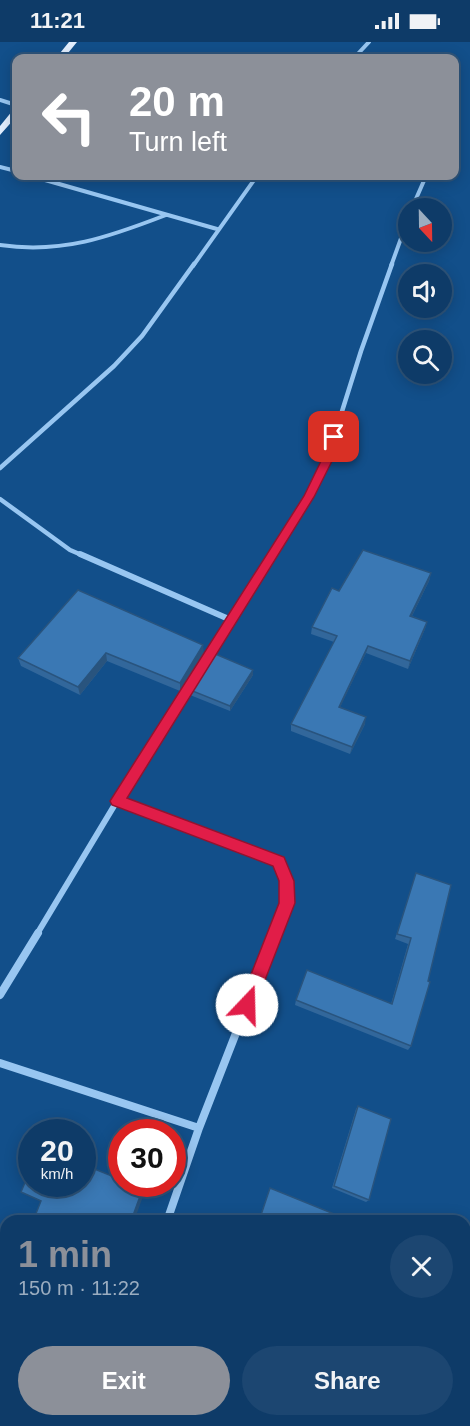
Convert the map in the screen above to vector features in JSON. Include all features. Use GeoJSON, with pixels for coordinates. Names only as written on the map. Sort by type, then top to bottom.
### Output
{"type":"FeatureCollection","features":[{"type":"Feature","properties":{"kind":"main road"},"geometry":{"type":"LineString","coordinates":[[64,54],[74,42]]}},
{"type":"Feature","properties":{"kind":"main road"},"geometry":{"type":"LineString","coordinates":[[0,132],[12,117]]}},
{"type":"Feature","properties":{"kind":"street"},"geometry":{"type":"LineString","coordinates":[[358,54],[369,42]]}},
{"type":"Feature","properties":{"kind":"street"},"geometry":{"type":"LineString","coordinates":[[45,180],[216,229]]}},
{"type":"Feature","properties":{"kind":"street"},"geometry":{"type":"LineString","coordinates":[[0,468],[114,366],[142,336],[193,268],[216,229],[254,180]]}},
{"type":"Feature","properties":{"kind":"street"},"geometry":{"type":"LineString","coordinates":[[416,198],[424,180]]}},
{"type":"Feature","properties":{"kind":"street"},"geometry":{"type":"LineString","coordinates":[[0,245],[20,249],[58,249],[92,243],[167,215]]}},
{"type":"Feature","properties":{"kind":"street"},"geometry":{"type":"LineString","coordinates":[[0,995],[117,801],[309,497],[327,459],[361,351],[398,247]]}},
{"type":"Feature","properties":{"kind":"street"},"geometry":{"type":"LineString","coordinates":[[0,499],[70,550],[231,620]]}},
{"type":"Feature","properties":{"kind":"street"},"geometry":{"type":"LineString","coordinates":[[117,801],[279,861],[287,881],[287,903],[199,1128],[169,1215]]}},
{"type":"Feature","properties":{"kind":"street"},"geometry":{"type":"LineString","coordinates":[[0,1063],[199,1128]]}},
{"type":"Feature","properties":{"kind":"building"},"geometry":{"type":"Polygon","coordinates":[[[363,550],[431,573],[410,616],[427,622],[410,661],[368,646],[339,707],[366,717],[352,747],[291,724],[337,636],[312,627],[332,588],[339,591],[363,550]]]}},
{"type":"Feature","properties":{"kind":"building"},"geometry":{"type":"Polygon","coordinates":[[[78,590],[203,645],[180,683],[106,653],[78,687],[18,658],[78,590]]]}},
{"type":"Feature","properties":{"kind":"building"},"geometry":{"type":"Polygon","coordinates":[[[213,653],[253,670],[230,706],[190,690],[213,653]]]}},
{"type":"Feature","properties":{"kind":"building"},"geometry":{"type":"Polygon","coordinates":[[[416,873],[451,885],[428,981],[430,982],[411,1046],[296,1000],[307,970],[392,1004],[411,938],[397,934],[416,873]]]}},
{"type":"Feature","properties":{"kind":"building"},"geometry":{"type":"Polygon","coordinates":[[[358,1106],[391,1119],[369,1200],[334,1186],[358,1106]]]}},
{"type":"Feature","properties":{"kind":"building"},"geometry":{"type":"Polygon","coordinates":[[[96,1170],[108,1174],[108,1197],[140,1197],[133,1215],[35,1215],[41,1201],[32,1197],[96,1197],[96,1170]]]}},
{"type":"Feature","properties":{"kind":"building"},"geometry":{"type":"Polygon","coordinates":[[[270,1188],[337,1215],[261,1215],[270,1188]]]}},
{"type":"Feature","properties":{"kind":"route"},"geometry":{"type":"LineString","coordinates":[[247,1005],[287,903],[287,881],[279,861],[117,801],[309,497],[327,459],[334,437]]}}]}
